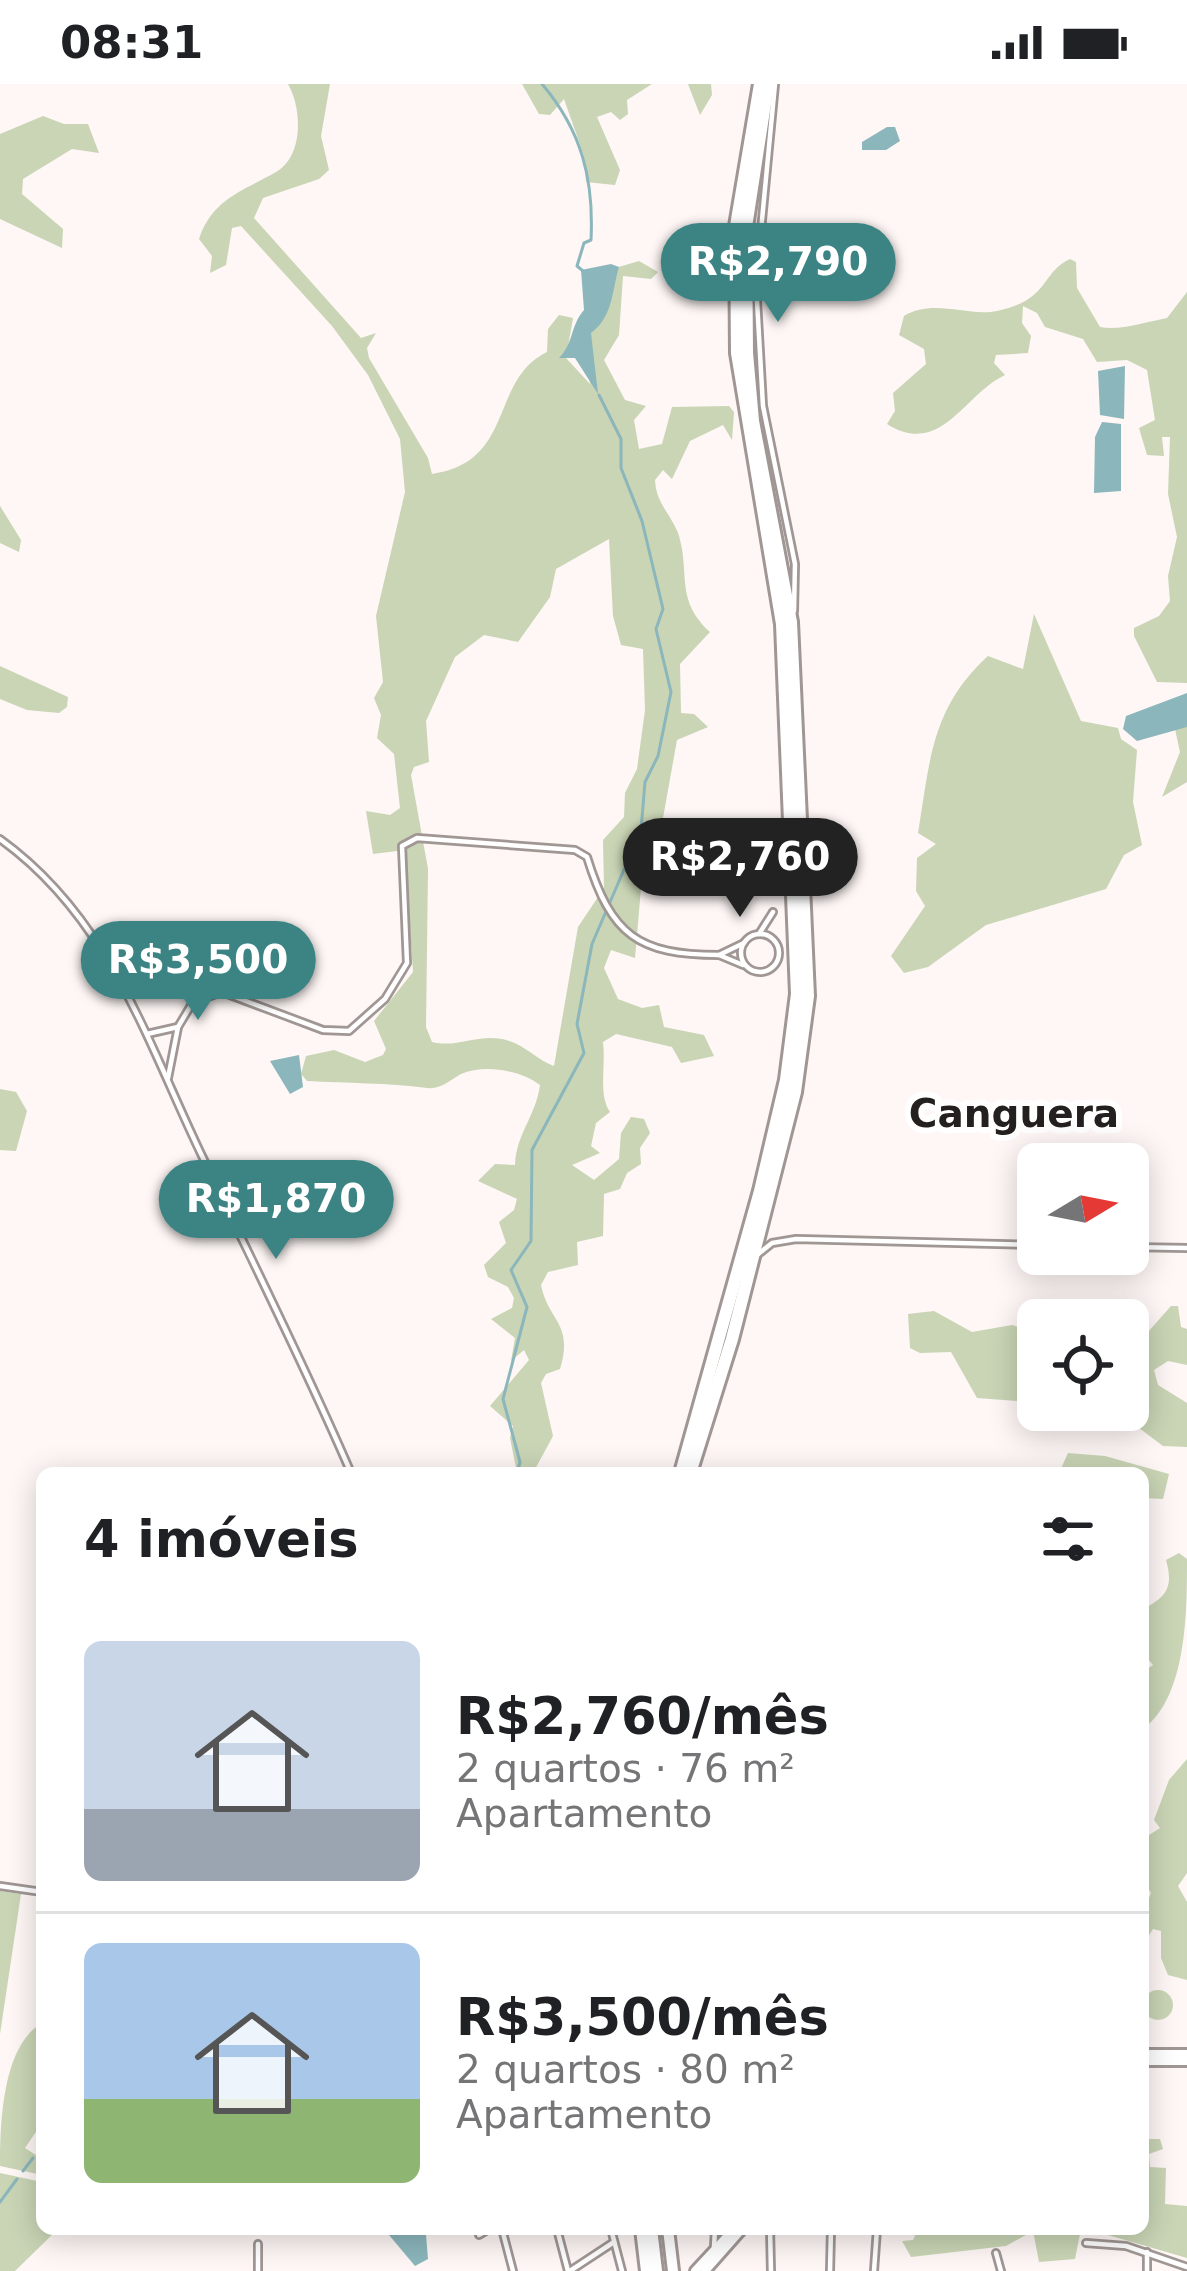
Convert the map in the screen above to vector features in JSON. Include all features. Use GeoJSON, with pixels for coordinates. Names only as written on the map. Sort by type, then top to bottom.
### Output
{"type":"FeatureCollection","features":[{"type":"Feature","properties":{"kind":"highway"},"geometry":{"type":"LineString","coordinates":[[688,1467],[786,1080],[797,994],[782,624],[737,353],[736,226],[756,102],[764,84]]}},
{"type":"Feature","properties":{"kind":"highway"},"geometry":{"type":"LineString","coordinates":[[688,1467],[753,1258],[795,1092],[808,996],[794,658],[747,352],[746,227],[764,84]]}},
{"type":"Feature","properties":{"kind":"highway"},"geometry":{"type":"LineString","coordinates":[[655,2235],[660,2271]]}},
{"type":"Feature","properties":{"kind":"main road"},"geometry":{"type":"LineString","coordinates":[[642,2235],[646,2271]]}},
{"type":"Feature","properties":{"kind":"main road"},"geometry":{"type":"LineString","coordinates":[[669,2235],[673,2271]]}},
{"type":"Feature","properties":{"kind":"street"},"geometry":{"type":"LineString","coordinates":[[0,838],[55,886],[99,940],[294,1340],[348,1467]]}},
{"type":"Feature","properties":{"kind":"street"},"geometry":{"type":"LineString","coordinates":[[167,1084],[178,1027],[194,1002],[222,992],[323,1030],[349,1031],[385,999],[407,963],[402,846],[408,840],[575,850],[587,857],[607,908],[625,932],[653,950],[719,955],[764,972],[778,960],[775,941],[759,934]]}},
{"type":"Feature","properties":{"kind":"street"},"geometry":{"type":"LineString","coordinates":[[719,955],[759,934],[773,912]]}},
{"type":"Feature","properties":{"kind":"street"},"geometry":{"type":"LineString","coordinates":[[744,943],[746,966]]}},
{"type":"Feature","properties":{"kind":"street"},"geometry":{"type":"LineString","coordinates":[[147,1034],[178,1027]]}},
{"type":"Feature","properties":{"kind":"street"},"geometry":{"type":"LineString","coordinates":[[761,1224],[772,1243]]}},
{"type":"Feature","properties":{"kind":"street"},"geometry":{"type":"LineString","coordinates":[[753,1258],[772,1243],[1017,1245]]}},
{"type":"Feature","properties":{"kind":"street"},"geometry":{"type":"LineString","coordinates":[[1149,1247],[1187,1248]]}},
{"type":"Feature","properties":{"kind":"street"},"geometry":{"type":"LineString","coordinates":[[0,1886],[36,1891]]}},
{"type":"Feature","properties":{"kind":"street"},"geometry":{"type":"LineString","coordinates":[[1149,2058],[1187,2057]]}},
{"type":"Feature","properties":{"kind":"street"},"geometry":{"type":"LineString","coordinates":[[504,2235],[513,2271]]}},
{"type":"Feature","properties":{"kind":"street"},"geometry":{"type":"LineString","coordinates":[[558,2235],[569,2271],[614,2242]]}},
{"type":"Feature","properties":{"kind":"street"},"geometry":{"type":"LineString","coordinates":[[612,2235],[622,2271]]}},
{"type":"Feature","properties":{"kind":"street"},"geometry":{"type":"LineString","coordinates":[[715,2235],[716,2254]]}},
{"type":"Feature","properties":{"kind":"street"},"geometry":{"type":"LineString","coordinates":[[705,2271],[733,2235]]}},
{"type":"Feature","properties":{"kind":"street"},"geometry":{"type":"LineString","coordinates":[[770,2235],[771,2271]]}},
{"type":"Feature","properties":{"kind":"street"},"geometry":{"type":"LineString","coordinates":[[830,2271],[832,2235]]}},
{"type":"Feature","properties":{"kind":"street"},"geometry":{"type":"LineString","coordinates":[[874,2271],[877,2235]]}},
{"type":"Feature","properties":{"kind":"street"},"geometry":{"type":"LineString","coordinates":[[1086,2243],[1147,2252],[1187,2267]]}},
{"type":"Feature","properties":{"kind":"street"},"geometry":{"type":"LineString","coordinates":[[258,2244],[258,2271]]}},
{"type":"Feature","properties":{"kind":"street"},"geometry":{"type":"LineString","coordinates":[[1147,2252],[1147,2271]]}},
{"type":"Feature","properties":{"kind":"street"},"geometry":{"type":"LineString","coordinates":[[996,2253],[1001,2271]]}},
{"type":"Feature","properties":{"kind":"street"},"geometry":{"type":"LineString","coordinates":[[695,2271],[716,2254]]}},
{"type":"Feature","properties":{"kind":"green space"},"geometry":{"type":"Polygon","coordinates":[[[288,84],[330,84],[321,136],[329,170],[319,179],[263,198],[254,218],[361,338],[376,333],[367,348],[369,358],[428,458],[432,474],[459,466],[490,438],[516,381],[547,352],[548,329],[559,315],[573,318],[566,358],[590,384],[584,340],[612,269],[639,261],[658,272],[651,279],[623,276],[619,335],[604,360],[625,400],[646,406],[634,420],[639,449],[662,444],[672,407],[729,406],[734,412],[732,440],[723,425],[690,441],[672,479],[663,470],[655,480],[682,547],[687,596],[710,632],[680,664],[681,713],[694,714],[708,727],[677,740],[656,857],[667,876],[641,888],[635,958],[611,950],[604,968],[618,999],[642,1008],[659,1005],[664,1027],[704,1035],[714,1056],[681,1063],[672,1047],[616,1034],[603,1042],[603,1089],[610,1112],[596,1123],[591,1146],[600,1153],[572,1165],[594,1180],[619,1159],[621,1133],[631,1117],[644,1119],[650,1133],[640,1148],[641,1164],[627,1173],[620,1189],[604,1194],[603,1236],[577,1242],[578,1265],[548,1272],[541,1285],[564,1342],[560,1369],[546,1374],[541,1383],[553,1436],[536,1467],[516,1467],[510,1438],[513,1426],[490,1406],[529,1360],[524,1350],[511,1361],[515,1338],[491,1319],[512,1308],[514,1298],[508,1287],[488,1277],[484,1265],[506,1243],[499,1222],[514,1210],[517,1199],[478,1181],[495,1164],[515,1165],[540,1085],[491,1069],[470,1071],[432,1088],[307,1081],[301,1074],[306,1056],[334,1050],[365,1062],[383,1055],[386,1049],[374,1021],[413,972],[405,855],[397,851],[373,854],[366,811],[390,815],[400,808],[394,754],[377,738],[381,715],[374,698],[383,682],[376,616],[405,492],[400,439],[368,375],[332,326],[241,226],[232,228],[226,265],[210,273],[212,256],[199,239],[220,205],[285,165],[296,143],[298,118],[288,84]],[[609,539],[556,569],[550,597],[518,642],[484,635],[455,657],[426,721],[429,762],[414,767],[411,775],[428,869],[426,1027],[432,1042],[502,1039],[554,1066],[578,927],[604,888],[603,840],[624,817],[625,793],[637,769],[645,710],[643,649],[621,645],[613,616],[609,539]]]}},
{"type":"Feature","properties":{"kind":"green space"},"geometry":{"type":"Polygon","coordinates":[[[522,84],[652,84],[627,100],[628,114],[620,120],[611,112],[597,117],[620,170],[615,185],[586,182],[584,156],[564,99],[550,115],[539,114],[522,84]]]}},
{"type":"Feature","properties":{"kind":"green space"},"geometry":{"type":"Polygon","coordinates":[[[688,84],[711,84],[712,95],[700,115],[688,84]]]}},
{"type":"Feature","properties":{"kind":"green space"},"geometry":{"type":"Polygon","coordinates":[[[43,116],[64,124],[88,124],[99,153],[72,149],[23,179],[22,194],[63,229],[62,248],[0,219],[0,134],[43,116]]]}},
{"type":"Feature","properties":{"kind":"green space"},"geometry":{"type":"Polygon","coordinates":[[[1070,259],[1076,262],[1077,288],[1100,327],[1167,318],[1187,292],[1187,683],[1157,682],[1134,636],[1134,628],[1159,616],[1170,601],[1168,576],[1177,537],[1168,494],[1170,437],[1162,437],[1164,456],[1147,455],[1139,428],[1155,420],[1147,370],[1127,360],[1097,362],[1083,339],[1045,327],[1037,313],[1023,306],[1022,323],[1031,336],[1028,353],[996,355],[994,363],[1005,375],[937,428],[906,432],[887,424],[895,411],[893,393],[926,364],[924,349],[899,335],[904,316],[927,308],[986,312],[1014,306],[1036,293],[1070,259]]]}},
{"type":"Feature","properties":{"kind":"green space"},"geometry":{"type":"Polygon","coordinates":[[[0,506],[21,540],[19,552],[0,543],[0,506]]]}},
{"type":"Feature","properties":{"kind":"green space"},"geometry":{"type":"Polygon","coordinates":[[[1034,614],[1081,721],[1118,728],[1121,739],[1137,750],[1133,802],[1142,845],[1124,855],[1106,889],[986,925],[928,967],[904,973],[891,956],[925,906],[916,891],[917,858],[936,844],[918,833],[936,737],[955,695],[988,656],[1023,669],[1034,614]]]}},
{"type":"Feature","properties":{"kind":"green space"},"geometry":{"type":"Polygon","coordinates":[[[0,666],[68,697],[67,707],[59,713],[27,710],[0,699],[0,666]]]}},
{"type":"Feature","properties":{"kind":"green space"},"geometry":{"type":"Polygon","coordinates":[[[1187,722],[1187,782],[1162,797],[1180,752],[1175,729],[1187,722]]]}},
{"type":"Feature","properties":{"kind":"green space"},"geometry":{"type":"Polygon","coordinates":[[[0,1089],[16,1092],[27,1111],[16,1151],[0,1150],[0,1089]]]}},
{"type":"Feature","properties":{"kind":"green space"},"geometry":{"type":"Polygon","coordinates":[[[1171,1306],[1178,1306],[1181,1327],[1187,1329],[1187,1365],[1168,1361],[1154,1370],[1158,1385],[1187,1403],[1187,1447],[1163,1446],[1143,1431],[1149,1431],[1149,1331],[1171,1306]]]}},
{"type":"Feature","properties":{"kind":"green space"},"geometry":{"type":"Polygon","coordinates":[[[934,1311],[972,1332],[1017,1327],[1017,1401],[977,1398],[951,1352],[920,1353],[910,1348],[908,1314],[934,1311]]]}},
{"type":"Feature","properties":{"kind":"green space"},"geometry":{"type":"Polygon","coordinates":[[[1068,1453],[1105,1456],[1144,1467],[1062,1467],[1068,1453]]]}},
{"type":"Feature","properties":{"kind":"green space"},"geometry":{"type":"Polygon","coordinates":[[[1149,1468],[1169,1474],[1163,1499],[1149,1498],[1149,1468]]]}},
{"type":"Feature","properties":{"kind":"green space"},"geometry":{"type":"Polygon","coordinates":[[[1179,1553],[1187,1559],[1182,1652],[1168,1696],[1149,1723],[1149,1668],[1153,1665],[1149,1660],[1149,1605],[1164,1594],[1169,1583],[1166,1560],[1179,1553]]]}},
{"type":"Feature","properties":{"kind":"green space"},"geometry":{"type":"Polygon","coordinates":[[[1187,1759],[1187,1873],[1178,1886],[1187,1902],[1187,1980],[1168,1975],[1161,1958],[1161,1931],[1153,1929],[1149,1935],[1149,1835],[1160,1828],[1154,1820],[1169,1780],[1187,1759]]]}},
{"type":"Feature","properties":{"kind":"green space"},"geometry":{"type":"Polygon","coordinates":[[[0,1891],[21,1894],[0,2034],[0,1891]]]}},
{"type":"Feature","properties":{"kind":"green space"},"geometry":{"type":"Polygon","coordinates":[[[1152,1991],[1164,1991],[1172,1999],[1172,2011],[1164,2019],[1149,2016],[1152,1991]]]}},
{"type":"Feature","properties":{"kind":"green space"},"geometry":{"type":"Polygon","coordinates":[[[36,2028],[36,2132],[25,2148],[36,2155],[36,2174],[0,2166],[6,2087],[36,2028]]]}},
{"type":"Feature","properties":{"kind":"green space"},"geometry":{"type":"Polygon","coordinates":[[[1149,2139],[1160,2139],[1163,2149],[1149,2154],[1149,2139]]]}},
{"type":"Feature","properties":{"kind":"green space"},"geometry":{"type":"Polygon","coordinates":[[[1149,2154],[1150,2167],[1166,2168],[1165,2204],[1187,2206],[1187,2258],[1108,2235],[1149,2235],[1149,2154]]]}},
{"type":"Feature","properties":{"kind":"green space"},"geometry":{"type":"Polygon","coordinates":[[[0,2173],[36,2181],[36,2235],[52,2235],[15,2271],[0,2271],[0,2173]]]}},
{"type":"Feature","properties":{"kind":"green space"},"geometry":{"type":"Polygon","coordinates":[[[915,2235],[1026,2235],[1006,2246],[911,2257],[902,2241],[913,2240],[915,2235]]]}},
{"type":"Feature","properties":{"kind":"green space"},"geometry":{"type":"Polygon","coordinates":[[[1034,2235],[1080,2235],[1075,2259],[1039,2262],[1034,2235]]]}},
{"type":"Feature","properties":{"kind":"water"},"geometry":{"type":"Polygon","coordinates":[[[895,127],[900,141],[886,150],[862,150],[862,142],[895,127]]]}},
{"type":"Feature","properties":{"kind":"water"},"geometry":{"type":"Polygon","coordinates":[[[611,264],[619,267],[611,303],[591,333],[598,394],[575,358],[559,358],[584,310],[581,270],[611,264]]]}},
{"type":"Feature","properties":{"kind":"water"},"geometry":{"type":"Polygon","coordinates":[[[1125,366],[1124,419],[1100,415],[1098,371],[1125,366]]]}},
{"type":"Feature","properties":{"kind":"water"},"geometry":{"type":"Polygon","coordinates":[[[1102,422],[1121,424],[1121,491],[1094,493],[1095,437],[1102,422]]]}},
{"type":"Feature","properties":{"kind":"water"},"geometry":{"type":"Polygon","coordinates":[[[1187,693],[1187,727],[1137,741],[1123,729],[1126,716],[1187,693]]]}},
{"type":"Feature","properties":{"kind":"water"},"geometry":{"type":"Polygon","coordinates":[[[299,1055],[303,1087],[290,1094],[270,1061],[299,1055]]]}},
{"type":"Feature","properties":{"kind":"water"},"geometry":{"type":"Polygon","coordinates":[[[389,2235],[426,2235],[428,2259],[415,2266],[389,2235]]]}},
{"type":"Feature","properties":{"kind":"waterway"},"geometry":{"type":"LineString","coordinates":[[542,84],[567,120],[583,157],[591,240],[584,243],[577,266],[583,271]]}},
{"type":"Feature","properties":{"kind":"waterway"},"geometry":{"type":"LineString","coordinates":[[519,1467],[503,1399],[527,1307],[511,1270],[531,1241],[532,1150],[584,1053],[577,1024],[592,944],[641,830],[645,782],[658,756],[671,692],[656,629],[663,609],[642,521],[621,468],[621,439],[599,395]]}},
{"type":"Feature","properties":{"kind":"waterway"},"geometry":{"type":"LineString","coordinates":[[23,2171],[33,2158]]}},
{"type":"Feature","properties":{"kind":"waterway"},"geometry":{"type":"LineString","coordinates":[[0,2202],[17,2179]]}},
{"type":"Feature","properties":{"kind":"district","name":"Canguera"},"geometry":{"type":"Point","coordinates":[1014,1113]}}]}
